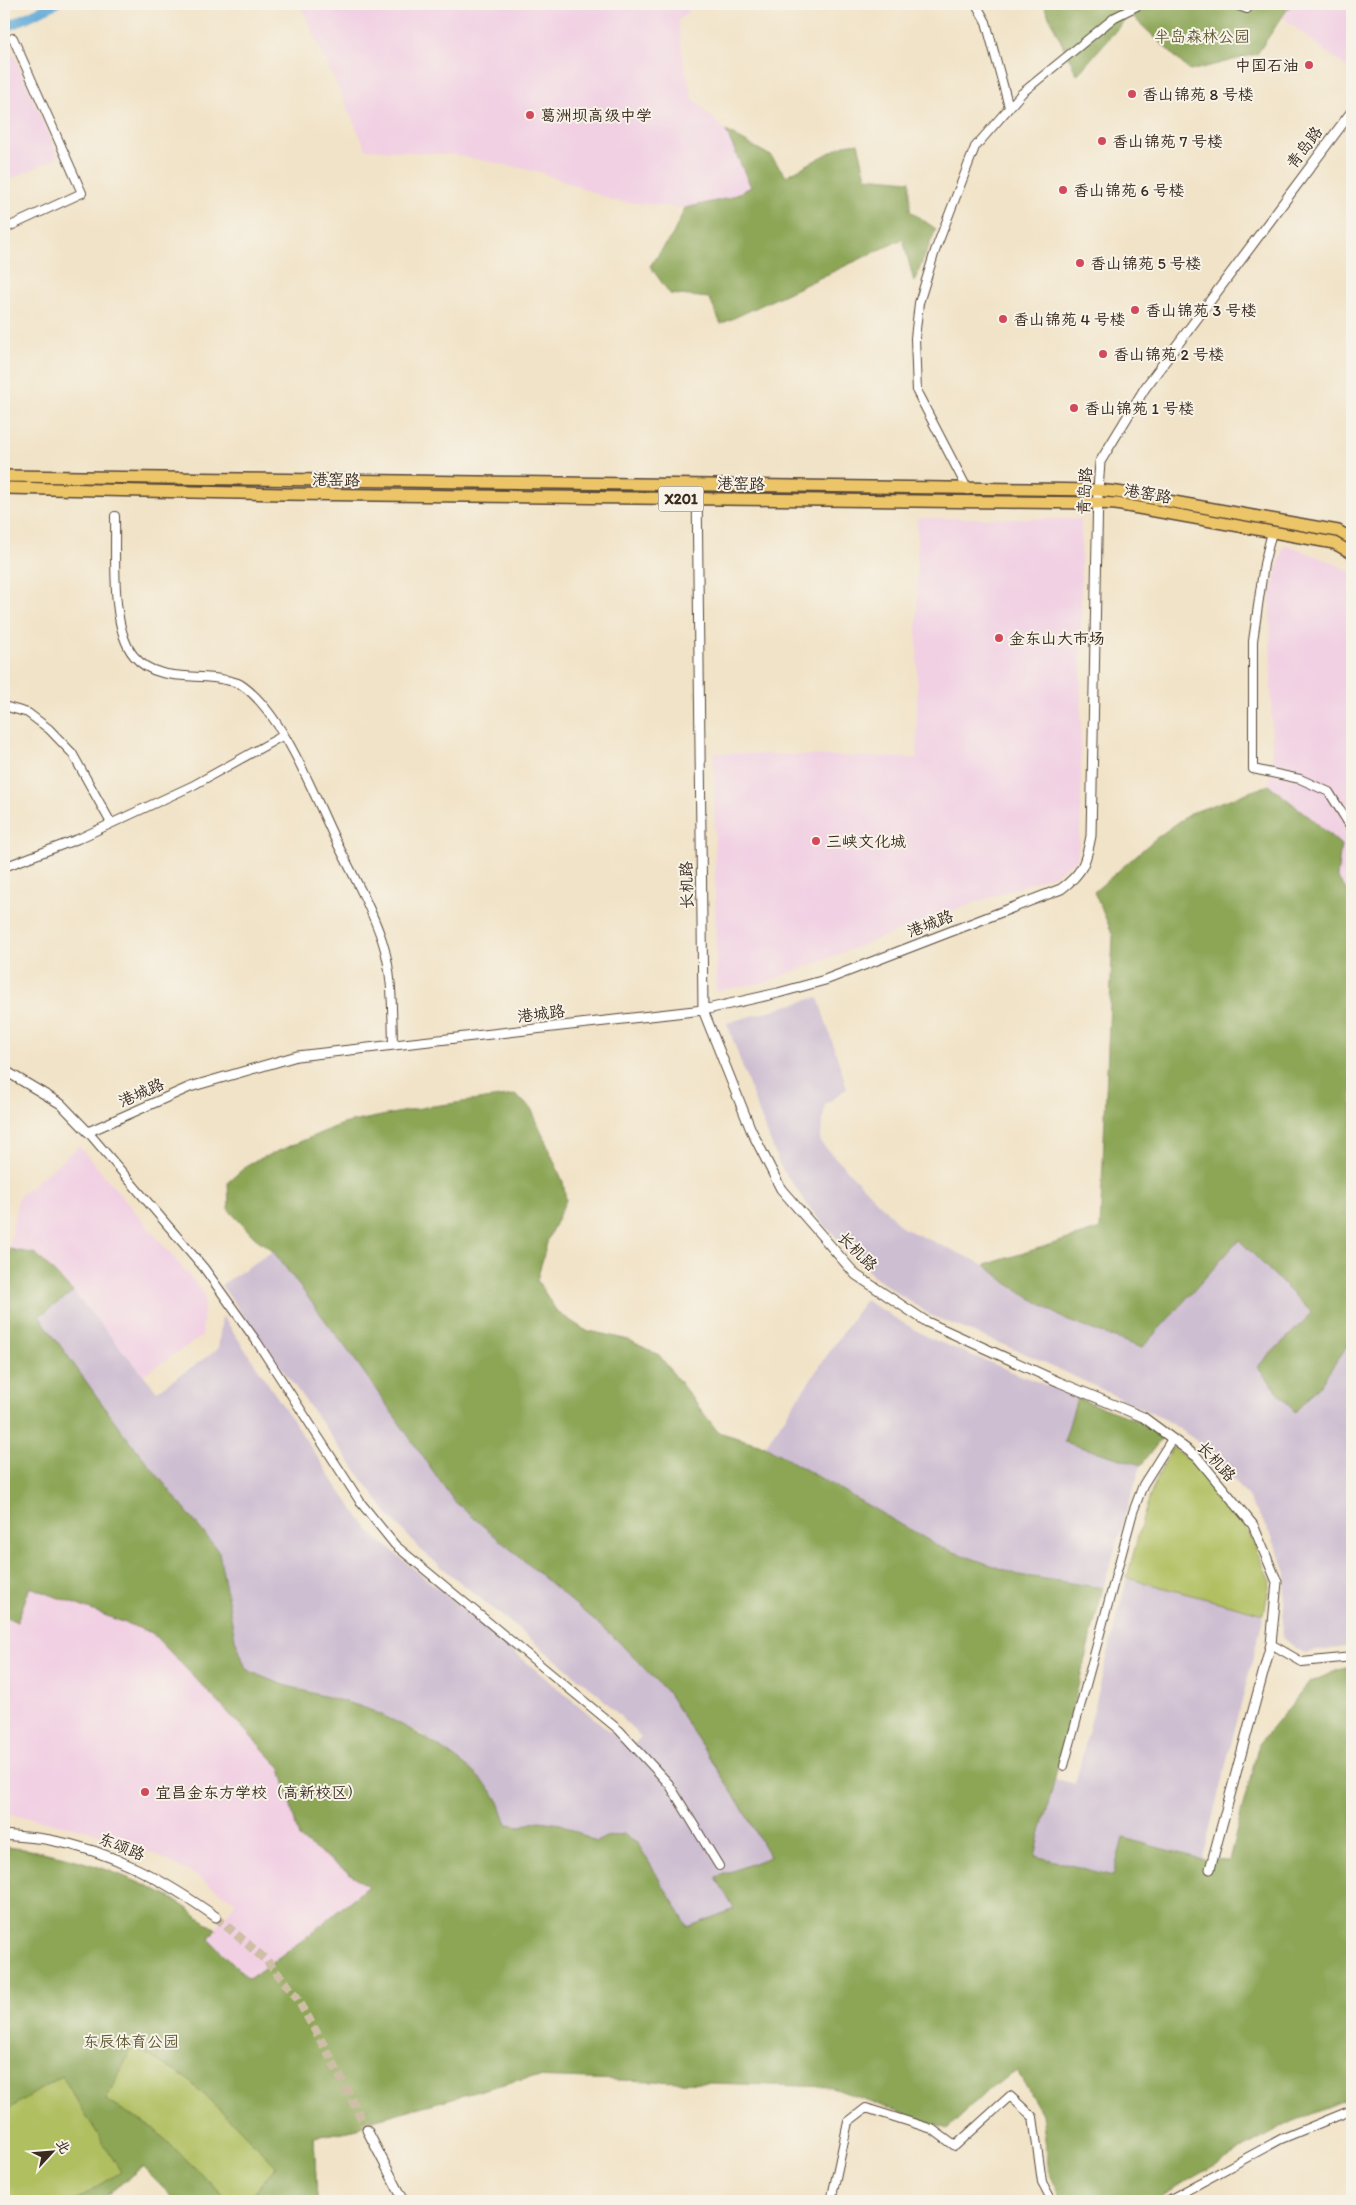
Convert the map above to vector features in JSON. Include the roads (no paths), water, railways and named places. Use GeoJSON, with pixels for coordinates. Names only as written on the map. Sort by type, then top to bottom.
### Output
{"type":"FeatureCollection","features":[{"type":"Feature","properties":{"kind":"main road","name":"港窑路"},"geometry":{"type":"LineString","coordinates":[[4,476],[968,490],[1098,490],[1338,531],[1352,539]]}},
{"type":"Feature","properties":{"kind":"main road","name":"港窑路"},"geometry":{"type":"LineString","coordinates":[[4,488],[283,494],[1098,503],[1116,504],[1334,543],[1352,553]]}},
{"type":"Feature","properties":{"kind":"street"},"geometry":{"type":"LineString","coordinates":[[976,4],[986,22],[1009,107]]}},
{"type":"Feature","properties":{"kind":"street"},"geometry":{"type":"LineString","coordinates":[[968,490],[917,392],[915,338],[919,303],[932,260],[975,147],[1009,107],[1114,17],[1141,4]]}},
{"type":"Feature","properties":{"kind":"street"},"geometry":{"type":"LineString","coordinates":[[1233,4],[1247,9],[1251,4]]}},
{"type":"Feature","properties":{"kind":"street"},"geometry":{"type":"LineString","coordinates":[[4,229],[82,193],[13,38]]}},
{"type":"Feature","properties":{"kind":"street","name":"青岛路"},"geometry":{"type":"LineString","coordinates":[[1085,864],[1091,836],[1100,462],[1145,388],[1352,110]]}},
{"type":"Feature","properties":{"kind":"street","name":"长机路"},"geometry":{"type":"LineString","coordinates":[[698,486],[703,1010],[750,1130],[781,1189],[856,1276],[927,1322],[1059,1382],[1143,1417],[1197,1457],[1253,1525],[1277,1582],[1271,1644],[1210,1869]]}},
{"type":"Feature","properties":{"kind":"street"},"geometry":{"type":"LineString","coordinates":[[115,516],[118,618],[122,636],[133,656],[148,669],[169,675],[212,677],[239,683],[258,699],[284,735],[367,904],[382,941],[391,993],[393,1045]]}},
{"type":"Feature","properties":{"kind":"street"},"geometry":{"type":"LineString","coordinates":[[1272,532],[1264,564],[1253,641],[1253,769],[1300,779],[1329,792],[1352,829]]}},
{"type":"Feature","properties":{"kind":"street"},"geometry":{"type":"LineString","coordinates":[[4,706],[28,713],[49,729],[72,753],[111,823]]}},
{"type":"Feature","properties":{"kind":"street"},"geometry":{"type":"LineString","coordinates":[[4,867],[78,839],[192,786],[284,735]]}},
{"type":"Feature","properties":{"kind":"street","name":"港城路"},"geometry":{"type":"LineString","coordinates":[[88,1132],[190,1087],[297,1056],[703,1010],[778,993],[843,973],[1061,890],[1074,880],[1085,864]]}},
{"type":"Feature","properties":{"kind":"street"},"geometry":{"type":"LineString","coordinates":[[4,1070],[61,1104],[88,1132],[204,1268],[257,1342],[361,1502],[395,1545],[619,1730],[669,1784],[719,1866]]}},
{"type":"Feature","properties":{"kind":"street"},"geometry":{"type":"LineString","coordinates":[[1064,1766],[1133,1512],[1143,1485],[1172,1438]]}},
{"type":"Feature","properties":{"kind":"street"},"geometry":{"type":"LineString","coordinates":[[1271,1644],[1302,1662],[1352,1657]]}},
{"type":"Feature","properties":{"kind":"street","name":"东颂路"},"geometry":{"type":"LineString","coordinates":[[4,1835],[50,1840],[89,1849],[120,1860],[151,1874],[216,1917]]}},
{"type":"Feature","properties":{"kind":"street"},"geometry":{"type":"LineString","coordinates":[[831,2201],[848,2122],[866,2108],[932,2129],[955,2146],[1010,2096],[1033,2117],[1042,2182],[1052,2201]]}},
{"type":"Feature","properties":{"kind":"street"},"geometry":{"type":"LineString","coordinates":[[1167,2201],[1281,2140],[1352,2110]]}},
{"type":"Feature","properties":{"kind":"street"},"geometry":{"type":"LineString","coordinates":[[367,2130],[404,2201]]}},
{"type":"Feature","properties":{"kind":"waterway"},"geometry":{"type":"LineString","coordinates":[[4,28],[55,4]]}},
{"type":"Feature","properties":{"kind":"tunnel"},"geometry":{"type":"LineString","coordinates":[[216,1917],[267,1961],[296,1996],[328,2053],[367,2130]]}},
{"type":"Feature","properties":{"kind":"place","name":"中国石油"},"geometry":{"type":"Point","coordinates":[1309,65]}},
{"type":"Feature","properties":{"kind":"place","name":"香山锦苑 8 号楼"},"geometry":{"type":"Point","coordinates":[1132,94]}},
{"type":"Feature","properties":{"kind":"place","name":"葛洲坝高级中学"},"geometry":{"type":"Point","coordinates":[530,115]}},
{"type":"Feature","properties":{"kind":"place","name":"香山锦苑 7 号楼"},"geometry":{"type":"Point","coordinates":[1102,141]}},
{"type":"Feature","properties":{"kind":"place","name":"香山锦苑 6 号楼"},"geometry":{"type":"Point","coordinates":[1063,190]}},
{"type":"Feature","properties":{"kind":"place","name":"香山锦苑 5 号楼"},"geometry":{"type":"Point","coordinates":[1080,263]}},
{"type":"Feature","properties":{"kind":"place","name":"香山锦苑 3 号楼"},"geometry":{"type":"Point","coordinates":[1135,310]}},
{"type":"Feature","properties":{"kind":"place","name":"香山锦苑 4 号楼"},"geometry":{"type":"Point","coordinates":[1003,319]}},
{"type":"Feature","properties":{"kind":"place","name":"香山锦苑 2 号楼"},"geometry":{"type":"Point","coordinates":[1103,354]}},
{"type":"Feature","properties":{"kind":"place","name":"香山锦苑 1 号楼"},"geometry":{"type":"Point","coordinates":[1074,408]}},
{"type":"Feature","properties":{"kind":"place","name":"金东山大市场"},"geometry":{"type":"Point","coordinates":[999,638]}},
{"type":"Feature","properties":{"kind":"place","name":"三峡文化城"},"geometry":{"type":"Point","coordinates":[816,841]}},
{"type":"Feature","properties":{"kind":"place","name":"宜昌金东方学校（高新校区）"},"geometry":{"type":"Point","coordinates":[145,1792]}},
{"type":"Feature","properties":{"kind":"park label","name":"半岛森林公园"},"geometry":{"type":"Point","coordinates":[1202,36]}},
{"type":"Feature","properties":{"kind":"park label","name":"东辰体育公园"},"geometry":{"type":"Point","coordinates":[131,2041]}}]}
